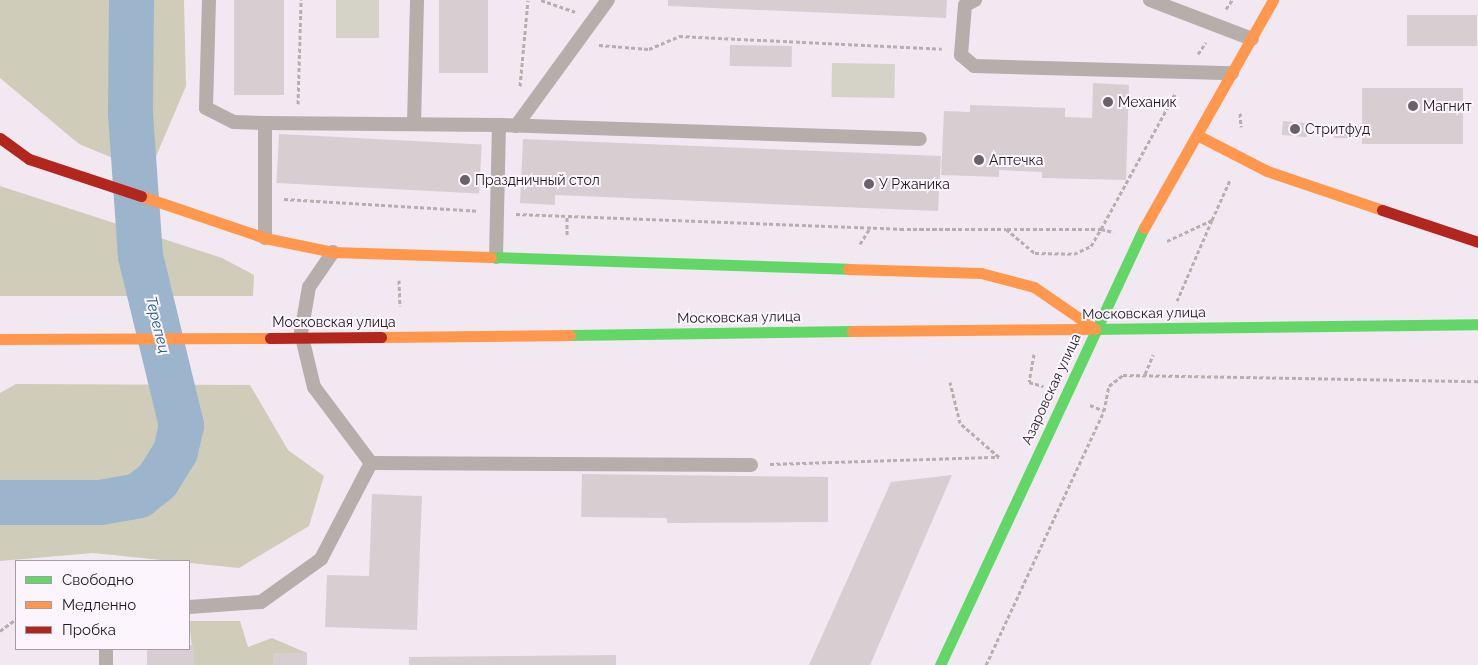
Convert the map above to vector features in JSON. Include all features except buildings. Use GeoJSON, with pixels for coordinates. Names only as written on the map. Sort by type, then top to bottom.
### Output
{"type":"FeatureCollection","features":[{"type":"Feature","properties":{"kind":"main road","name":"Азаровская улица"},"geometry":{"type":"LineString","coordinates":[[940,665],[1140,236],[1199,136],[1273,0]]}},
{"type":"Feature","properties":{"kind":"main road"},"geometry":{"type":"LineString","coordinates":[[1199,136],[1267,171],[1478,242]]}},
{"type":"Feature","properties":{"kind":"main road"},"geometry":{"type":"LineString","coordinates":[[0,138],[29,158],[213,221],[266,238],[333,252],[981,273],[1034,287],[1095,329]]}},
{"type":"Feature","properties":{"kind":"main road"},"geometry":{"type":"LineString","coordinates":[[1464,324],[1478,331]]}},
{"type":"Feature","properties":{"kind":"main road","name":"Московская улица"},"geometry":{"type":"LineString","coordinates":[[0,339],[381,337],[1478,324]]}},
{"type":"Feature","properties":{"kind":"lane"},"geometry":{"type":"LineString","coordinates":[[209,0],[206,108],[234,122],[499,125],[920,139]]}},
{"type":"Feature","properties":{"kind":"lane"},"geometry":{"type":"LineString","coordinates":[[414,124],[417,0]]}},
{"type":"Feature","properties":{"kind":"lane"},"geometry":{"type":"LineString","coordinates":[[516,126],[608,0]]}},
{"type":"Feature","properties":{"kind":"lane"},"geometry":{"type":"LineString","coordinates":[[975,0],[965,5],[961,55],[974,66],[1232,74]]}},
{"type":"Feature","properties":{"kind":"lane"},"geometry":{"type":"LineString","coordinates":[[1150,0],[1217,24],[1252,39]]}},
{"type":"Feature","properties":{"kind":"lane"},"geometry":{"type":"LineString","coordinates":[[265,123],[266,238]]}},
{"type":"Feature","properties":{"kind":"lane"},"geometry":{"type":"LineString","coordinates":[[496,257],[499,125]]}},
{"type":"Feature","properties":{"kind":"lane"},"geometry":{"type":"LineString","coordinates":[[333,252],[309,287],[301,333],[314,387],[371,463]]}},
{"type":"Feature","properties":{"kind":"lane"},"geometry":{"type":"LineString","coordinates":[[371,463],[752,465]]}},
{"type":"Feature","properties":{"kind":"lane"},"geometry":{"type":"LineString","coordinates":[[190,607],[261,602],[321,559],[371,463]]}},
{"type":"Feature","properties":{"kind":"lane"},"geometry":{"type":"LineString","coordinates":[[106,650],[106,665]]}},
{"type":"Feature","properties":{"kind":"path"},"geometry":{"type":"LineString","coordinates":[[297,123],[301,0]]}},
{"type":"Feature","properties":{"kind":"path"},"geometry":{"type":"LineString","coordinates":[[516,126],[528,0]]}},
{"type":"Feature","properties":{"kind":"path"},"geometry":{"type":"LineString","coordinates":[[541,0],[594,19]]}},
{"type":"Feature","properties":{"kind":"path"},"geometry":{"type":"LineString","coordinates":[[1006,229],[1035,253],[1074,254],[1090,246],[1186,73],[1232,0]]}},
{"type":"Feature","properties":{"kind":"path"},"geometry":{"type":"LineString","coordinates":[[576,44],[649,49],[679,36],[932,46],[961,55]]}},
{"type":"Feature","properties":{"kind":"path"},"geometry":{"type":"LineString","coordinates":[[265,197],[497,213],[900,229],[1101,229]]}},
{"type":"Feature","properties":{"kind":"path"},"geometry":{"type":"LineString","coordinates":[[1172,242],[1212,220],[1182,290]]}},
{"type":"Feature","properties":{"kind":"path"},"geometry":{"type":"LineString","coordinates":[[398,271],[400,306]]}},
{"type":"Feature","properties":{"kind":"path"},"geometry":{"type":"LineString","coordinates":[[986,665],[1104,411],[1110,386],[1123,375],[1478,381]]}},
{"type":"Feature","properties":{"kind":"path"},"geometry":{"type":"LineString","coordinates":[[752,465],[998,457],[960,423],[950,382]]}},
{"type":"Feature","properties":{"kind":"path"},"geometry":{"type":"LineString","coordinates":[[0,630],[15,619]]}},
{"type":"Feature","properties":{"kind":"shaded area"},"geometry":{"type":"Polygon","coordinates":[[[0,0],[184,0],[186,86],[149,173],[79,144],[0,78],[0,0]]]}},
{"type":"Feature","properties":{"kind":"shaded area"},"geometry":{"type":"Polygon","coordinates":[[[336,0],[379,0],[379,38],[336,38],[336,0]]]}},
{"type":"Feature","properties":{"kind":"shaded area"},"geometry":{"type":"Polygon","coordinates":[[[832,63],[895,64],[894,98],[831,97],[832,63]]]}},
{"type":"Feature","properties":{"kind":"shaded area"},"geometry":{"type":"Polygon","coordinates":[[[0,186],[222,258],[254,275],[253,296],[0,296],[0,186]]]}},
{"type":"Feature","properties":{"kind":"shaded area"},"geometry":{"type":"Polygon","coordinates":[[[16,384],[250,385],[288,450],[324,476],[309,526],[239,568],[190,563],[190,560],[161,560],[93,553],[0,561],[0,393],[16,384]]]}},
{"type":"Feature","properties":{"kind":"shaded area"},"geometry":{"type":"Polygon","coordinates":[[[190,621],[240,621],[248,647],[272,638],[307,653],[273,653],[273,665],[194,665],[190,621]]]}},
{"type":"Feature","properties":{"kind":"waterway","name":"Терепец"},"geometry":{"type":"LineString","coordinates":[[0,502],[100,502],[138,495],[157,480],[175,451],[181,425],[140,256],[130,113],[131,0]]}},
{"type":"Feature","properties":{"kind":"traffic: fast"},"geometry":{"type":"LineString","coordinates":[[940,665],[1144,228]]}},
{"type":"Feature","properties":{"kind":"traffic: fast"},"geometry":{"type":"LineString","coordinates":[[491,257],[848,269]]}},
{"type":"Feature","properties":{"kind":"traffic: fast"},"geometry":{"type":"LineString","coordinates":[[1089,329],[1478,324]]}},
{"type":"Feature","properties":{"kind":"traffic: fast"},"geometry":{"type":"LineString","coordinates":[[570,335],[852,331]]}},
{"type":"Feature","properties":{"kind":"traffic: slow"},"geometry":{"type":"LineString","coordinates":[[1144,228],[1273,0]]}},
{"type":"Feature","properties":{"kind":"traffic: slow"},"geometry":{"type":"LineString","coordinates":[[1199,136],[1267,171],[1382,210]]}},
{"type":"Feature","properties":{"kind":"traffic: slow"},"geometry":{"type":"LineString","coordinates":[[141,196],[265,238],[333,252],[491,257]]}},
{"type":"Feature","properties":{"kind":"traffic: slow"},"geometry":{"type":"LineString","coordinates":[[848,269],[981,273],[1034,287],[1095,329]]}},
{"type":"Feature","properties":{"kind":"traffic: slow"},"geometry":{"type":"LineString","coordinates":[[852,331],[1089,329]]}},
{"type":"Feature","properties":{"kind":"traffic: slow"},"geometry":{"type":"LineString","coordinates":[[381,337],[570,335]]}},
{"type":"Feature","properties":{"kind":"traffic: slow"},"geometry":{"type":"LineString","coordinates":[[0,339],[270,338]]}},
{"type":"Feature","properties":{"kind":"traffic: jam"},"geometry":{"type":"LineString","coordinates":[[0,138],[29,159],[141,196]]}},
{"type":"Feature","properties":{"kind":"traffic: jam"},"geometry":{"type":"LineString","coordinates":[[1382,210],[1478,242]]}},
{"type":"Feature","properties":{"kind":"traffic: jam"},"geometry":{"type":"LineString","coordinates":[[270,338],[381,337]]}},
{"type":"Feature","properties":{"kind":"place","name":"Механик"},"geometry":{"type":"Point","coordinates":[1108,102]}},
{"type":"Feature","properties":{"kind":"place","name":"Магнит"},"geometry":{"type":"Point","coordinates":[1413,106]}},
{"type":"Feature","properties":{"kind":"place","name":"Стритфуд"},"geometry":{"type":"Point","coordinates":[1295,129]}},
{"type":"Feature","properties":{"kind":"place","name":"Аптечка"},"geometry":{"type":"Point","coordinates":[979,160]}},
{"type":"Feature","properties":{"kind":"place","name":"Праздничный стол"},"geometry":{"type":"Point","coordinates":[465,180]}},
{"type":"Feature","properties":{"kind":"place","name":"У Ржаника"},"geometry":{"type":"Point","coordinates":[869,184]}}]}
